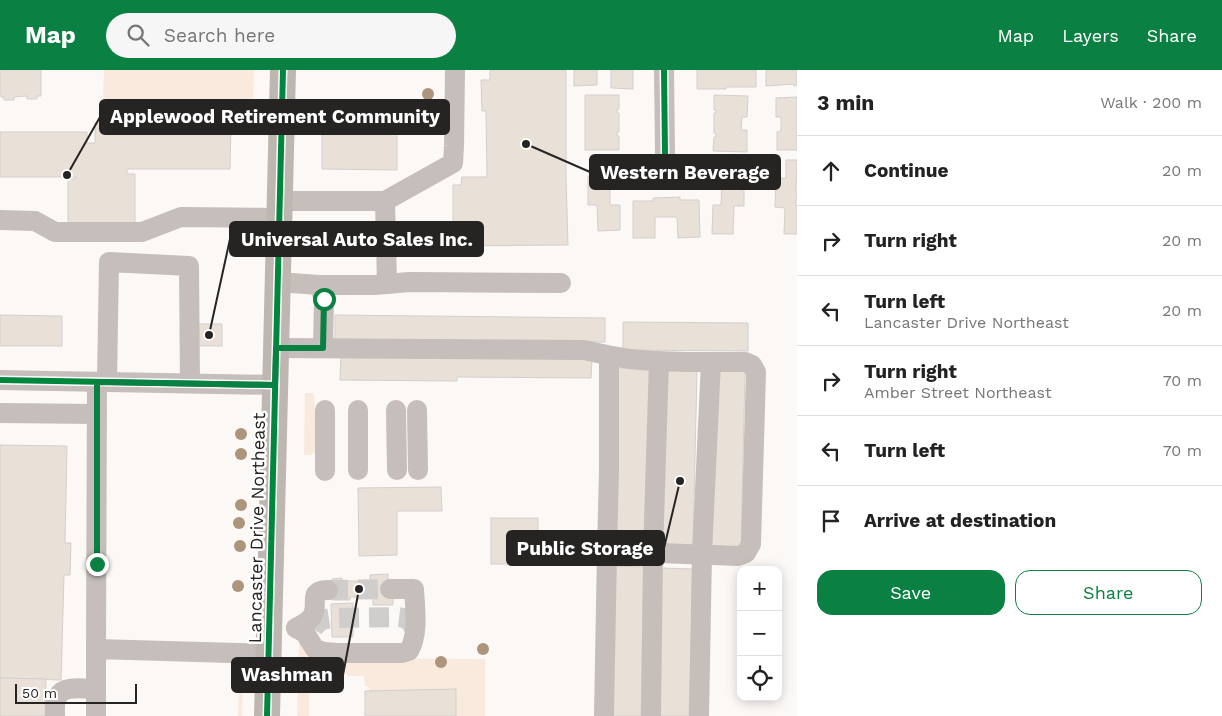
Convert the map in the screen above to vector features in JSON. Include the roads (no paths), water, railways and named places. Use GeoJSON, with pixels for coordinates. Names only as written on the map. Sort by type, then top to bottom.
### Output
{"type":"FeatureCollection","features":[{"type":"Feature","properties":{"kind":"main road","name":"Lancaster Drive Northeast"},"geometry":{"type":"LineString","coordinates":[[267,716],[283,70]]}},
{"type":"Feature","properties":{"kind":"street"},"geometry":{"type":"LineString","coordinates":[[0,220],[35,222],[55,232],[142,232],[182,217],[385,201],[453,163],[455,70]]}},
{"type":"Feature","properties":{"kind":"street"},"geometry":{"type":"LineString","coordinates":[[664,70],[665,153]]}},
{"type":"Feature","properties":{"kind":"street"},"geometry":{"type":"LineString","coordinates":[[385,201],[387,284]]}},
{"type":"Feature","properties":{"kind":"street"},"geometry":{"type":"LineString","coordinates":[[96,716],[97,414],[102,382],[109,262],[189,266],[190,383]]}},
{"type":"Feature","properties":{"kind":"street"},"geometry":{"type":"LineString","coordinates":[[278,282],[374,285],[408,282],[561,283]]}},
{"type":"Feature","properties":{"kind":"street"},"geometry":{"type":"LineString","coordinates":[[319,284],[324,299],[323,348]]}},
{"type":"Feature","properties":{"kind":"street"},"geometry":{"type":"LineString","coordinates":[[276,348],[584,350],[609,356],[640,360],[745,362],[752,364],[756,372],[751,544],[746,553],[738,556],[607,551]]}},
{"type":"Feature","properties":{"kind":"street"},"geometry":{"type":"LineString","coordinates":[[604,716],[609,469],[609,356]]}},
{"type":"Feature","properties":{"kind":"street"},"geometry":{"type":"LineString","coordinates":[[651,716],[653,553],[659,361]]}},
{"type":"Feature","properties":{"kind":"street"},"geometry":{"type":"LineString","coordinates":[[699,716],[702,554],[710,362]]}},
{"type":"Feature","properties":{"kind":"street"},"geometry":{"type":"LineString","coordinates":[[0,380],[275,385]]}},
{"type":"Feature","properties":{"kind":"street"},"geometry":{"type":"LineString","coordinates":[[341,410],[341,470],[341,410]]}},
{"type":"Feature","properties":{"kind":"street"},"geometry":{"type":"LineString","coordinates":[[400,410],[401,470],[400,410]]}},
{"type":"Feature","properties":{"kind":"street"},"geometry":{"type":"LineString","coordinates":[[0,413],[97,414]]}},
{"type":"Feature","properties":{"kind":"street"},"geometry":{"type":"LineString","coordinates":[[296,628],[313,629],[328,642],[406,641],[409,644],[408,651],[414,642],[416,610],[414,589],[390,589]]}},
{"type":"Feature","properties":{"kind":"street"},"geometry":{"type":"LineString","coordinates":[[96,648],[269,641],[309,621],[314,613],[314,601],[318,592],[328,590]]}},
{"type":"Feature","properties":{"kind":"street"},"geometry":{"type":"LineString","coordinates":[[55,716],[57,697],[62,691],[72,689],[96,690]]}},
{"type":"Feature","properties":{"kind":"tunnel"},"geometry":{"type":"LineString","coordinates":[[328,590],[390,589]]}},
{"type":"Feature","properties":{"kind":"tunnel"},"geometry":{"type":"LineString","coordinates":[[313,629],[321,621],[331,618],[398,617],[409,621],[415,631]]}},
{"type":"Feature","properties":{"kind":"place","name":"Western Beverage"},"geometry":{"type":"Point","coordinates":[526,144]}},
{"type":"Feature","properties":{"kind":"place","name":"Applewood Retirement Community"},"geometry":{"type":"Point","coordinates":[67,175]}},
{"type":"Feature","properties":{"kind":"place","name":"Universal Auto Sales Inc."},"geometry":{"type":"Point","coordinates":[209,335]}},
{"type":"Feature","properties":{"kind":"place","name":"Public Storage"},"geometry":{"type":"Point","coordinates":[680,481]}},
{"type":"Feature","properties":{"kind":"place","name":"Washman"},"geometry":{"type":"Point","coordinates":[359,589]}}]}
